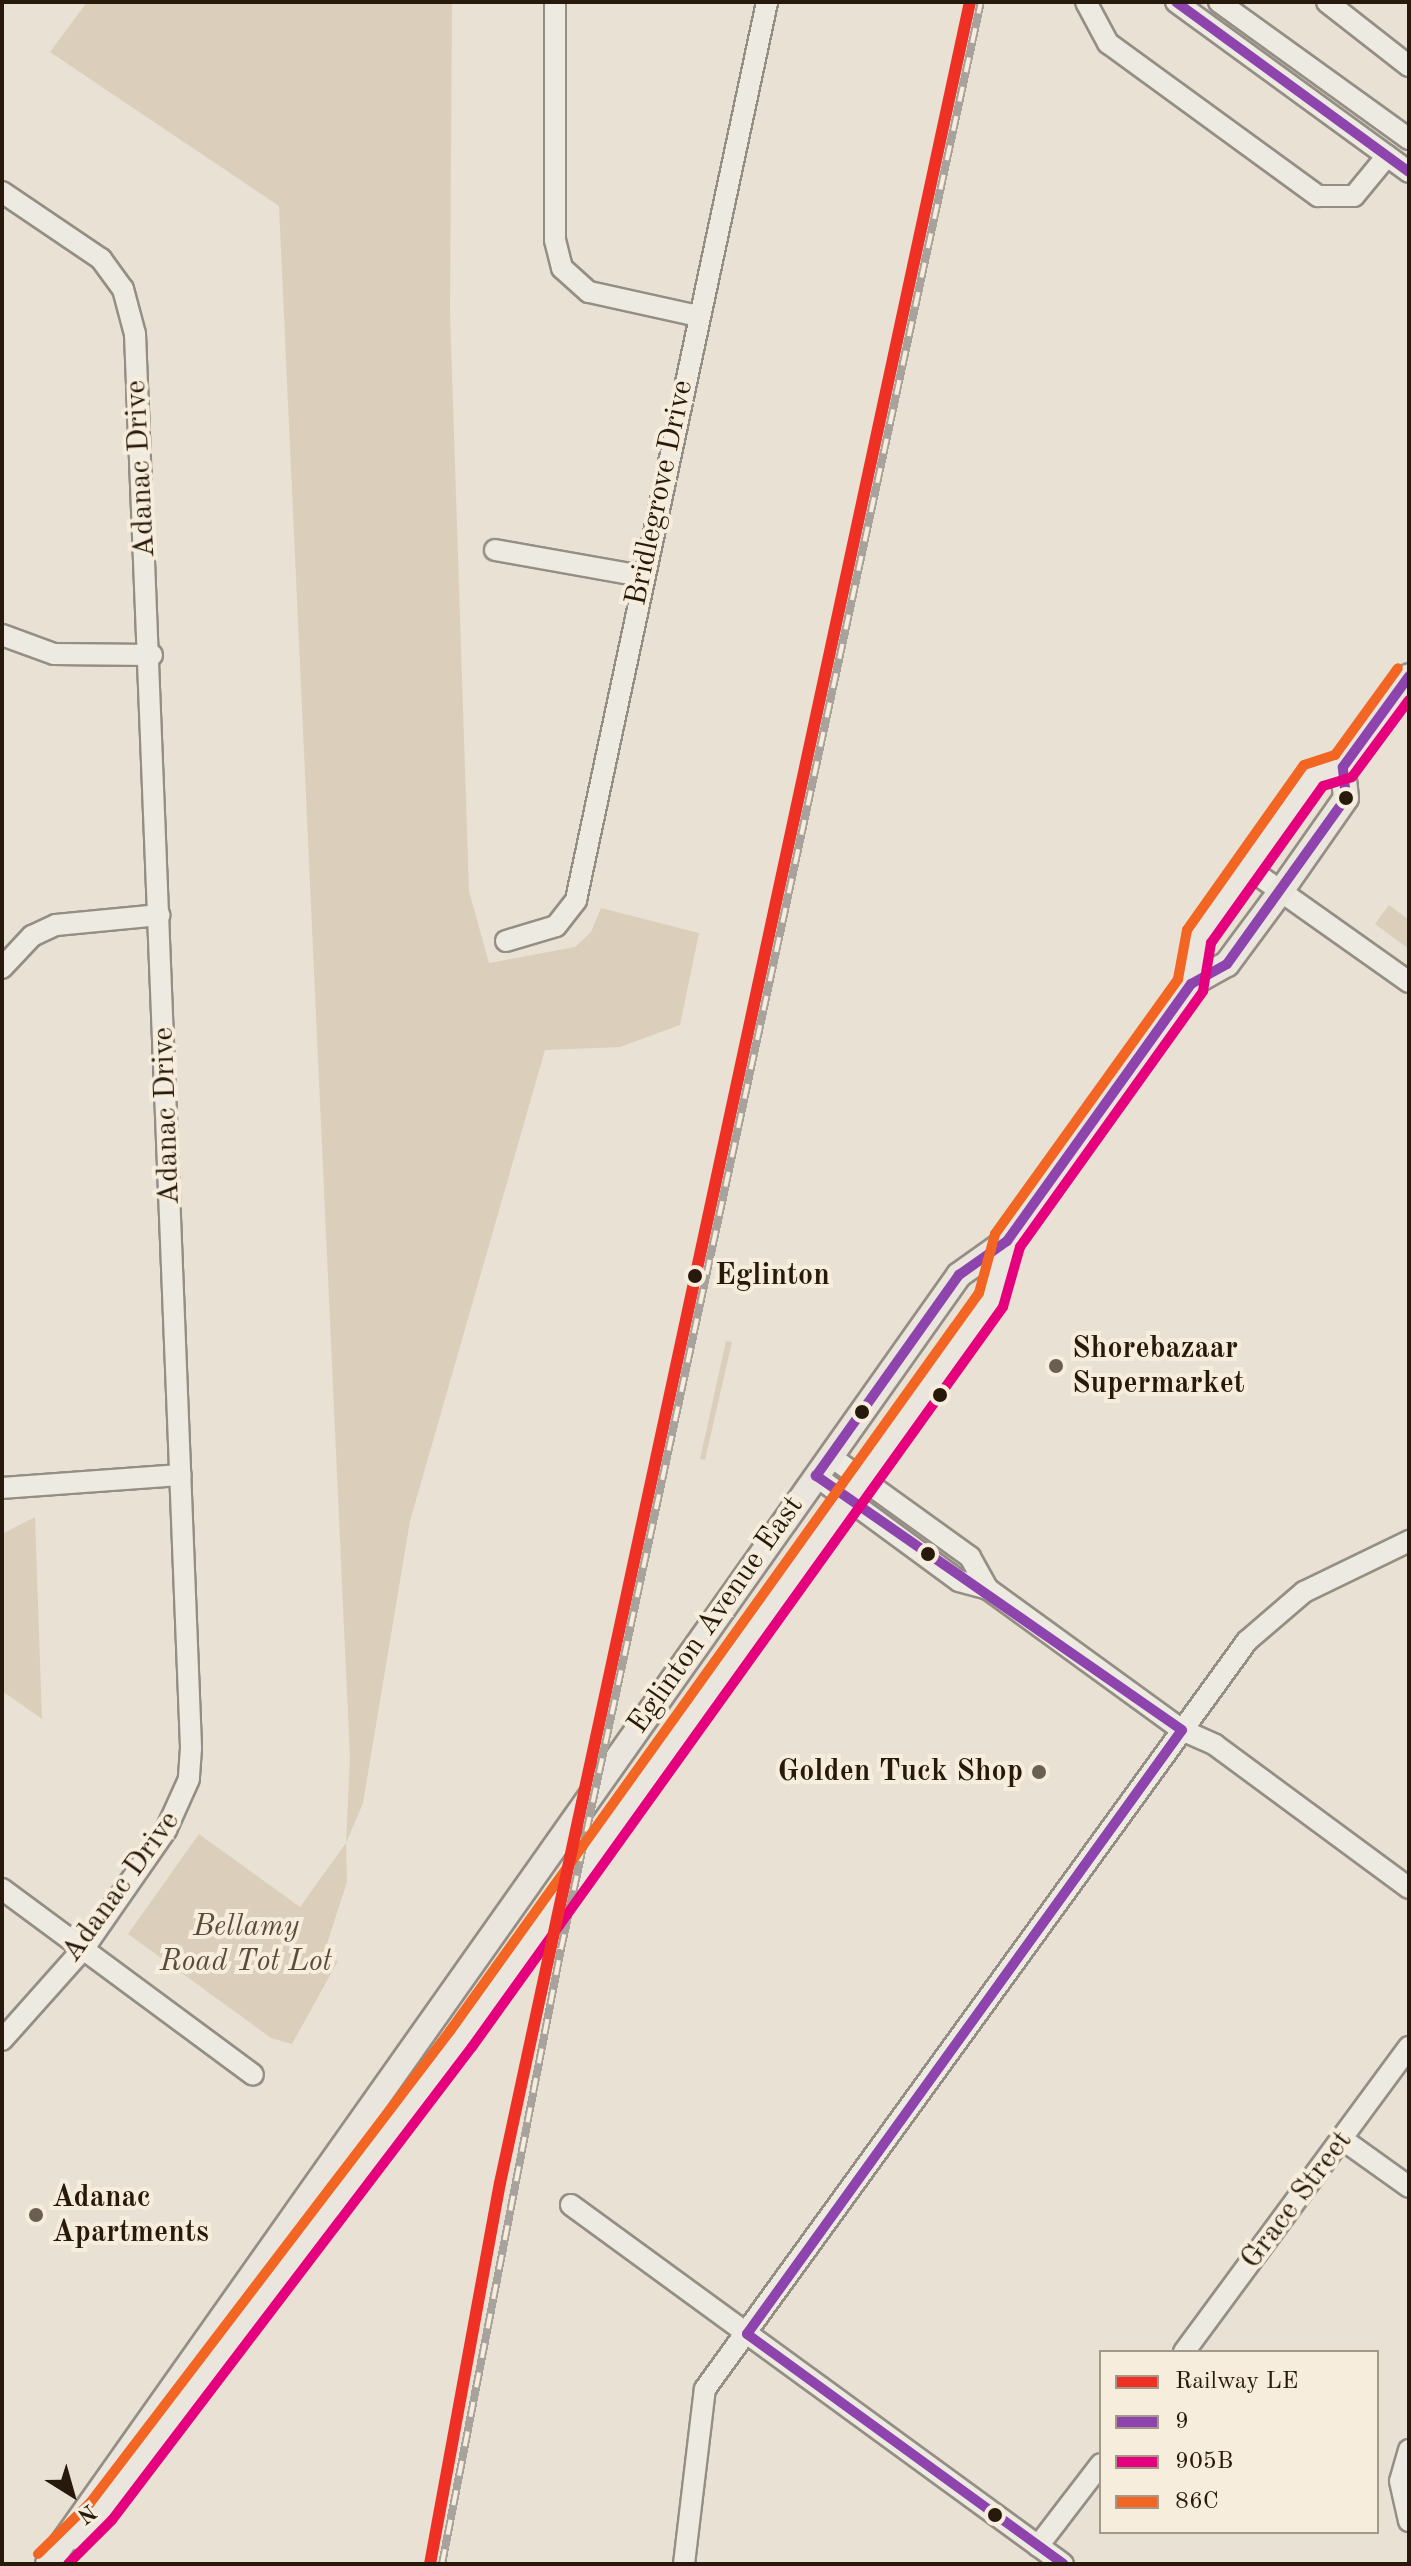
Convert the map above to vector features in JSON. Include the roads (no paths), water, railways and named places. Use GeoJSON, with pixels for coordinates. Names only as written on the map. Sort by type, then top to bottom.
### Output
{"type":"FeatureCollection","features":[{"type":"Feature","properties":{"kind":"main road","name":"Eglinton Avenue East"},"geometry":{"type":"LineString","coordinates":[[1191,984],[1198,938],[1315,774],[1343,767],[1409,676]]}},
{"type":"Feature","properties":{"kind":"main road","name":"Eglinton Avenue East"},"geometry":{"type":"LineString","coordinates":[[51,2560],[959,1275],[1007,1241],[1191,984],[1227,964],[1281,891],[1346,798],[1343,767]]}},
{"type":"Feature","properties":{"kind":"main road","name":"Eglinton Avenue East"},"geometry":{"type":"LineString","coordinates":[[51,2560],[101,2512],[461,2039],[992,1299],[1007,1241]]}},
{"type":"Feature","properties":{"kind":"street"},"geometry":{"type":"LineString","coordinates":[[555,2],[555,240],[562,268],[589,292],[698,316]]}},
{"type":"Feature","properties":{"kind":"street","name":"Bridlegrove Drive"},"geometry":{"type":"LineString","coordinates":[[506,941],[556,926],[576,900],[641,576],[767,2]]}},
{"type":"Feature","properties":{"kind":"street"},"geometry":{"type":"LineString","coordinates":[[1086,2],[1108,43],[1318,196],[1354,196],[1387,156]]}},
{"type":"Feature","properties":{"kind":"street"},"geometry":{"type":"LineString","coordinates":[[1176,2],[1409,172]]}},
{"type":"Feature","properties":{"kind":"street"},"geometry":{"type":"LineString","coordinates":[[1219,2],[1409,139]]}},
{"type":"Feature","properties":{"kind":"street"},"geometry":{"type":"LineString","coordinates":[[1327,2],[1409,66]]}},
{"type":"Feature","properties":{"kind":"street","name":"Adanac Drive"},"geometry":{"type":"LineString","coordinates":[[2,192],[101,259],[126,297],[135,334],[152,655],[189,1779],[166,1830],[84,1948],[2,2040]]}},
{"type":"Feature","properties":{"kind":"street"},"geometry":{"type":"LineString","coordinates":[[495,550],[641,576]]}},
{"type":"Feature","properties":{"kind":"street"},"geometry":{"type":"LineString","coordinates":[[2,635],[54,654],[152,655]]}},
{"type":"Feature","properties":{"kind":"street"},"geometry":{"type":"LineString","coordinates":[[1248,868],[1409,982]]}},
{"type":"Feature","properties":{"kind":"street"},"geometry":{"type":"LineString","coordinates":[[2,968],[32,936],[56,925],[160,915]]}},
{"type":"Feature","properties":{"kind":"street"},"geometry":{"type":"LineString","coordinates":[[830,1456],[970,1557],[988,1589]]}},
{"type":"Feature","properties":{"kind":"street"},"geometry":{"type":"LineString","coordinates":[[2,1488],[181,1475]]}},
{"type":"Feature","properties":{"kind":"street"},"geometry":{"type":"LineString","coordinates":[[816,1476],[959,1581],[988,1589],[1182,1730],[1215,1745],[1409,1888]]}},
{"type":"Feature","properties":{"kind":"street"},"geometry":{"type":"LineString","coordinates":[[684,2564],[705,2389],[1182,1730],[1278,1611],[1409,1541]]}},
{"type":"Feature","properties":{"kind":"street"},"geometry":{"type":"LineString","coordinates":[[2,1889],[253,2075]]}},
{"type":"Feature","properties":{"kind":"street","name":"Grace Street"},"geometry":{"type":"LineString","coordinates":[[1185,2350],[1409,2047]]}},
{"type":"Feature","properties":{"kind":"street"},"geometry":{"type":"LineString","coordinates":[[1342,2139],[1409,2187]]}},
{"type":"Feature","properties":{"kind":"street"},"geometry":{"type":"LineString","coordinates":[[571,2205],[1063,2564]]}},
{"type":"Feature","properties":{"kind":"street"},"geometry":{"type":"LineString","coordinates":[[1409,2450],[1400,2481],[1409,2521]]}},
{"type":"Feature","properties":{"kind":"street"},"geometry":{"type":"LineString","coordinates":[[1038,2546],[1099,2467]]}},
{"type":"Feature","properties":{"kind":"railway"},"geometry":{"type":"LineString","coordinates":[[442,2564],[561,1949],[981,2]]}},
{"type":"Feature","properties":{"kind":"rail line","name":"LE"},"geometry":{"type":"LineString","coordinates":[[430,2564],[500,2183],[970,2]]}},
{"type":"Feature","properties":{"kind":"place","name":"Eglinton"},"geometry":{"type":"Point","coordinates":[695,1276]}},
{"type":"Feature","properties":{"kind":"place","name":"Shorebazaar Supermarket"},"geometry":{"type":"Point","coordinates":[1056,1366]}},
{"type":"Feature","properties":{"kind":"place","name":"Golden Tuck Shop"},"geometry":{"type":"Point","coordinates":[1039,1772]}},
{"type":"Feature","properties":{"kind":"place","name":"Adanac Apartments"},"geometry":{"type":"Point","coordinates":[36,2215]}},
{"type":"Feature","properties":{"kind":"park label","name":"Bellamy Road Tot Lot"},"geometry":{"type":"Point","coordinates":[246,1944]}}]}
